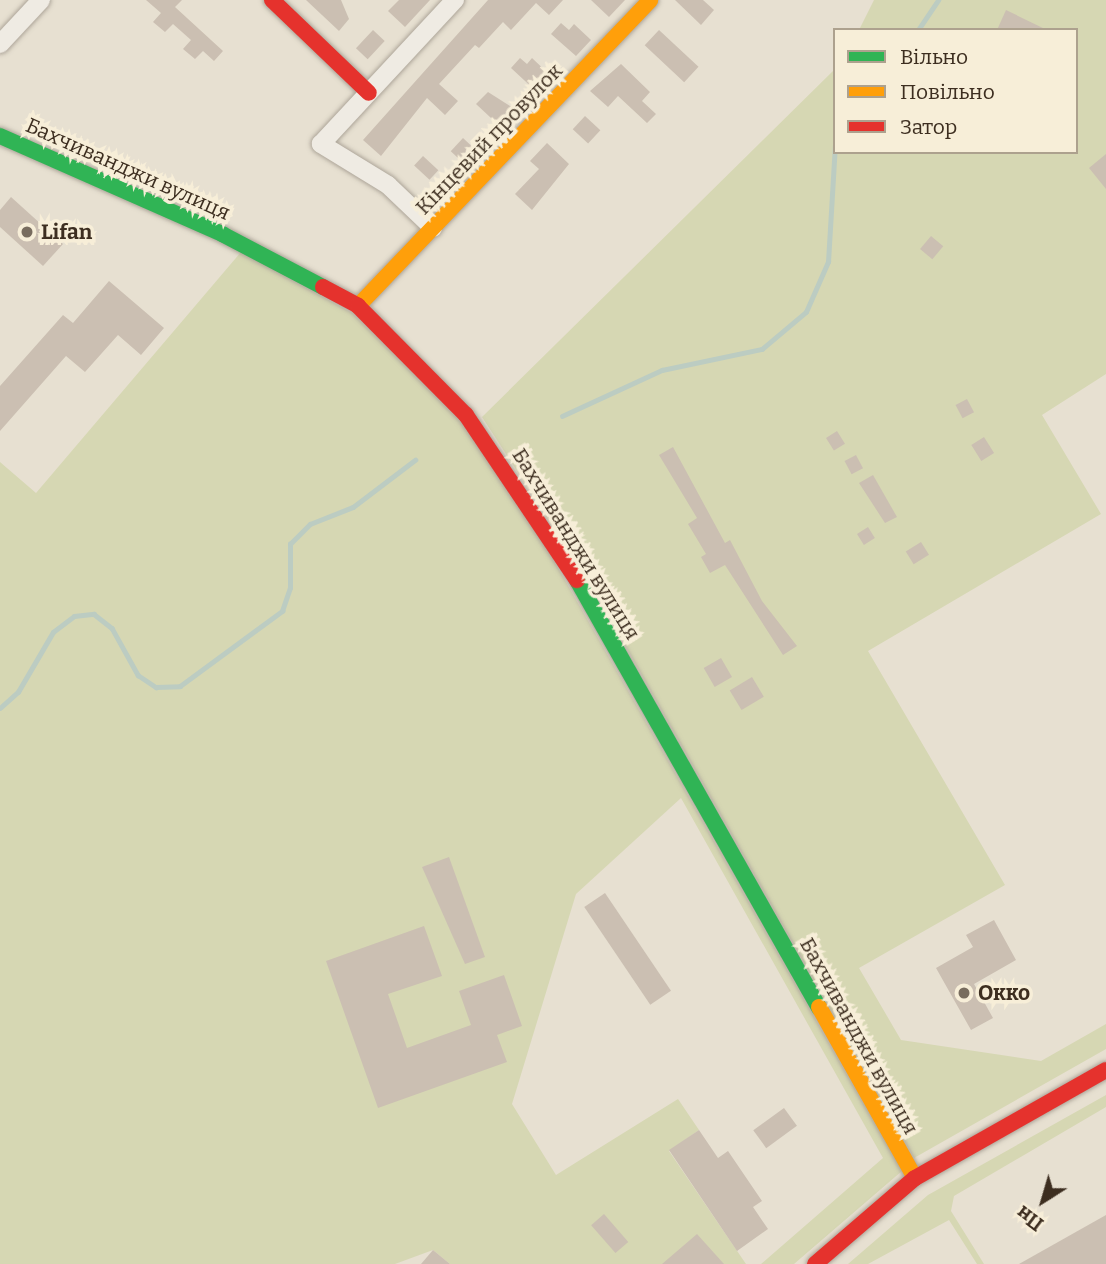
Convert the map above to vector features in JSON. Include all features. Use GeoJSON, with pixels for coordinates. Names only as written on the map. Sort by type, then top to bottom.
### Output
{"type":"FeatureCollection","features":[{"type":"Feature","properties":{"kind":"street"},"geometry":{"type":"LineString","coordinates":[[0,44],[41,0]]}},
{"type":"Feature","properties":{"kind":"street"},"geometry":{"type":"LineString","coordinates":[[272,0],[369,93]]}},
{"type":"Feature","properties":{"kind":"street"},"geometry":{"type":"LineString","coordinates":[[433,228],[388,186],[321,144],[455,0]]}},
{"type":"Feature","properties":{"kind":"street","name":"Кінцевий провулок"},"geometry":{"type":"LineString","coordinates":[[358,306],[650,0]]}},
{"type":"Feature","properties":{"kind":"street","name":"Бахчиванджи вулиця"},"geometry":{"type":"LineString","coordinates":[[0,136],[222,233],[358,306],[466,415],[529,500],[915,1178]]}},
{"type":"Feature","properties":{"kind":"street"},"geometry":{"type":"LineString","coordinates":[[815,1264],[915,1178],[1106,1070]]}},
{"type":"Feature","properties":{"kind":"green space"},"geometry":{"type":"Polygon","coordinates":[[[874,0],[1106,0],[1106,374],[1042,415],[1101,514],[868,651],[1005,885],[859,968],[901,1040],[1041,1061],[1106,1024],[1106,1049],[914,1158],[594,590],[482,417],[833,71],[833,154],[1078,154],[1078,28],[860,28],[874,0]]]}},
{"type":"Feature","properties":{"kind":"green space"},"geometry":{"type":"Polygon","coordinates":[[[241,252],[352,313],[460,421],[522,505],[902,1171],[794,1264],[761,1264],[883,1158],[681,798],[576,894],[512,1104],[556,1175],[678,1099],[699,1130],[669,1151],[746,1264],[450,1264],[433,1250],[395,1264],[0,1264],[0,462],[36,493],[241,252]]]}},
{"type":"Feature","properties":{"kind":"green space"},"geometry":{"type":"Polygon","coordinates":[[[1106,1095],[1106,1107],[954,1196],[951,1211],[984,1264],[977,1264],[949,1220],[868,1264],[848,1264],[928,1195],[1106,1095]]]}},
{"type":"Feature","properties":{"kind":"building"},"geometry":{"type":"Polygon","coordinates":[[[146,0],[182,0],[175,7],[223,51],[214,61],[203,51],[195,59],[183,49],[191,40],[173,24],[165,32],[153,22],[161,13],[146,0]]]}},
{"type":"Feature","properties":{"kind":"building"},"geometry":{"type":"Polygon","coordinates":[[[306,0],[341,0],[349,19],[339,31],[306,0]]]}},
{"type":"Feature","properties":{"kind":"building"},"geometry":{"type":"Polygon","coordinates":[[[399,0],[430,0],[405,27],[388,11],[399,0]]]}},
{"type":"Feature","properties":{"kind":"building"},"geometry":{"type":"Polygon","coordinates":[[[488,0],[563,0],[549,15],[536,3],[511,30],[503,22],[479,48],[475,45],[439,84],[458,101],[445,115],[427,98],[381,156],[363,140],[488,0]]]}},
{"type":"Feature","properties":{"kind":"building"},"geometry":{"type":"Polygon","coordinates":[[[591,0],[625,0],[609,17],[591,0]]]}},
{"type":"Feature","properties":{"kind":"building"},"geometry":{"type":"Polygon","coordinates":[[[675,0],[703,0],[714,10],[701,25],[675,0]]]}},
{"type":"Feature","properties":{"kind":"building"},"geometry":{"type":"Polygon","coordinates":[[[1006,10],[1043,28],[998,28],[1006,10]]]}},
{"type":"Feature","properties":{"kind":"building"},"geometry":{"type":"Polygon","coordinates":[[[561,23],[569,30],[574,24],[591,40],[576,56],[551,34],[561,23]]]}},
{"type":"Feature","properties":{"kind":"building"},"geometry":{"type":"Polygon","coordinates":[[[373,30],[385,41],[368,59],[356,48],[373,30]]]}},
{"type":"Feature","properties":{"kind":"building"},"geometry":{"type":"Polygon","coordinates":[[[659,30],[698,67],[684,82],[645,45],[659,30]]]}},
{"type":"Feature","properties":{"kind":"building"},"geometry":{"type":"Polygon","coordinates":[[[520,58],[527,64],[532,58],[552,77],[538,93],[511,68],[520,58]]]}},
{"type":"Feature","properties":{"kind":"building"},"geometry":{"type":"Polygon","coordinates":[[[621,64],[650,92],[642,101],[656,114],[647,123],[618,96],[608,107],[590,91],[621,64]]]}},
{"type":"Feature","properties":{"kind":"building"},"geometry":{"type":"Polygon","coordinates":[[[488,92],[521,113],[505,131],[476,104],[488,92]]]}},
{"type":"Feature","properties":{"kind":"building"},"geometry":{"type":"Polygon","coordinates":[[[585,116],[600,130],[588,143],[573,129],[585,116]]]}},
{"type":"Feature","properties":{"kind":"building"},"geometry":{"type":"Polygon","coordinates":[[[463,138],[480,154],[468,167],[451,151],[463,138]]]}},
{"type":"Feature","properties":{"kind":"building"},"geometry":{"type":"Polygon","coordinates":[[[547,143],[569,164],[532,210],[515,194],[539,169],[530,161],[547,143]]]}},
{"type":"Feature","properties":{"kind":"building"},"geometry":{"type":"Polygon","coordinates":[[[1106,154],[1106,189],[1089,168],[1106,154]]]}},
{"type":"Feature","properties":{"kind":"building"},"geometry":{"type":"Polygon","coordinates":[[[423,156],[438,170],[429,180],[414,166],[423,156]]]}},
{"type":"Feature","properties":{"kind":"building"},"geometry":{"type":"Polygon","coordinates":[[[11,197],[63,244],[43,266],[0,227],[0,210],[11,197]]]}},
{"type":"Feature","properties":{"kind":"building"},"geometry":{"type":"Polygon","coordinates":[[[931,236],[943,246],[932,259],[920,249],[931,236]]]}},
{"type":"Feature","properties":{"kind":"building"},"geometry":{"type":"Polygon","coordinates":[[[109,281],[164,328],[141,355],[118,335],[85,372],[66,356],[0,431],[0,386],[63,315],[73,323],[109,281]]]}},
{"type":"Feature","properties":{"kind":"building"},"geometry":{"type":"Polygon","coordinates":[[[967,399],[974,412],[963,418],[956,405],[967,399]]]}},
{"type":"Feature","properties":{"kind":"building"},"geometry":{"type":"Polygon","coordinates":[[[837,431],[845,444],[834,451],[826,438],[837,431]]]}},
{"type":"Feature","properties":{"kind":"building"},"geometry":{"type":"Polygon","coordinates":[[[984,437],[994,453],[981,461],[971,445],[984,437]]]}},
{"type":"Feature","properties":{"kind":"building"},"geometry":{"type":"Polygon","coordinates":[[[673,447],[725,543],[730,540],[762,601],[797,646],[783,655],[725,565],[710,573],[701,557],[706,554],[688,524],[697,518],[659,455],[673,447]]]}},
{"type":"Feature","properties":{"kind":"building"},"geometry":{"type":"Polygon","coordinates":[[[856,455],[863,468],[852,474],[845,461],[856,455]]]}},
{"type":"Feature","properties":{"kind":"building"},"geometry":{"type":"Polygon","coordinates":[[[873,475],[897,517],[885,523],[859,483],[873,475]]]}},
{"type":"Feature","properties":{"kind":"building"},"geometry":{"type":"Polygon","coordinates":[[[868,527],[875,538],[864,545],[857,534],[868,527]]]}},
{"type":"Feature","properties":{"kind":"building"},"geometry":{"type":"Polygon","coordinates":[[[921,542],[929,555],[914,564],[906,552],[921,542]]]}},
{"type":"Feature","properties":{"kind":"building"},"geometry":{"type":"Polygon","coordinates":[[[721,658],[732,677],[715,687],[704,668],[721,658]]]}},
{"type":"Feature","properties":{"kind":"building"},"geometry":{"type":"Polygon","coordinates":[[[752,677],[764,697],[742,710],[730,690],[752,677]]]}},
{"type":"Feature","properties":{"kind":"building"},"geometry":{"type":"Polygon","coordinates":[[[449,857],[485,957],[465,964],[422,867],[449,857]]]}},
{"type":"Feature","properties":{"kind":"building"},"geometry":{"type":"Polygon","coordinates":[[[605,893],[671,991],[650,1005],[584,907],[605,893]]]}},
{"type":"Feature","properties":{"kind":"building"},"geometry":{"type":"Polygon","coordinates":[[[994,920],[1016,960],[974,984],[993,1018],[971,1030],[936,968],[973,947],[966,935],[994,920]]]}},
{"type":"Feature","properties":{"kind":"building"},"geometry":{"type":"Polygon","coordinates":[[[424,926],[442,976],[388,994],[407,1048],[471,1025],[459,991],[504,975],[522,1026],[497,1035],[507,1062],[378,1108],[326,961],[424,926]]]}},
{"type":"Feature","properties":{"kind":"building"},"geometry":{"type":"Polygon","coordinates":[[[784,1108],[797,1126],[766,1148],[753,1130],[784,1108]]]}},
{"type":"Feature","properties":{"kind":"building"},"geometry":{"type":"Polygon","coordinates":[[[699,1130],[718,1158],[728,1151],[762,1201],[753,1207],[768,1229],[737,1251],[669,1150],[699,1130]]]}},
{"type":"Feature","properties":{"kind":"building"},"geometry":{"type":"Polygon","coordinates":[[[604,1214],[628,1242],[615,1253],[591,1225],[604,1214]]]}},
{"type":"Feature","properties":{"kind":"building"},"geometry":{"type":"Polygon","coordinates":[[[1106,1215],[1106,1264],[1019,1264],[1106,1215]]]}},
{"type":"Feature","properties":{"kind":"building"},"geometry":{"type":"Polygon","coordinates":[[[697,1234],[724,1264],[662,1264],[697,1234]]]}},
{"type":"Feature","properties":{"kind":"building"},"geometry":{"type":"Polygon","coordinates":[[[433,1250],[450,1264],[421,1264],[433,1250]]]}},
{"type":"Feature","properties":{"kind":"waterway"},"geometry":{"type":"LineString","coordinates":[[919,28],[938,0]]}},
{"type":"Feature","properties":{"kind":"waterway"},"geometry":{"type":"LineString","coordinates":[[562,416],[662,370],[762,349],[806,312],[828,262],[834,154]]}},
{"type":"Feature","properties":{"kind":"waterway"},"geometry":{"type":"LineString","coordinates":[[0,708],[18,692],[53,632],[74,616],[94,614],[112,628],[138,675],[156,687],[180,686],[282,611],[290,588],[290,544],[310,524],[353,507],[415,460]]}},
{"type":"Feature","properties":{"kind":"traffic: fast"},"geometry":{"type":"LineString","coordinates":[[0,136],[222,234],[323,287]]}},
{"type":"Feature","properties":{"kind":"traffic: fast"},"geometry":{"type":"LineString","coordinates":[[577,580],[819,1007]]}},
{"type":"Feature","properties":{"kind":"traffic: slow"},"geometry":{"type":"LineString","coordinates":[[358,306],[650,0]]}},
{"type":"Feature","properties":{"kind":"traffic: slow"},"geometry":{"type":"LineString","coordinates":[[819,1007],[915,1178]]}},
{"type":"Feature","properties":{"kind":"traffic: jam"},"geometry":{"type":"LineString","coordinates":[[272,0],[369,93]]}},
{"type":"Feature","properties":{"kind":"traffic: jam"},"geometry":{"type":"LineString","coordinates":[[323,287],[358,306],[466,415],[577,580]]}},
{"type":"Feature","properties":{"kind":"traffic: jam"},"geometry":{"type":"LineString","coordinates":[[815,1264],[915,1178],[1106,1070]]}},
{"type":"Feature","properties":{"kind":"place","name":"Lifan"},"geometry":{"type":"Point","coordinates":[27,232]}},
{"type":"Feature","properties":{"kind":"place","name":"Окко"},"geometry":{"type":"Point","coordinates":[964,993]}}]}
